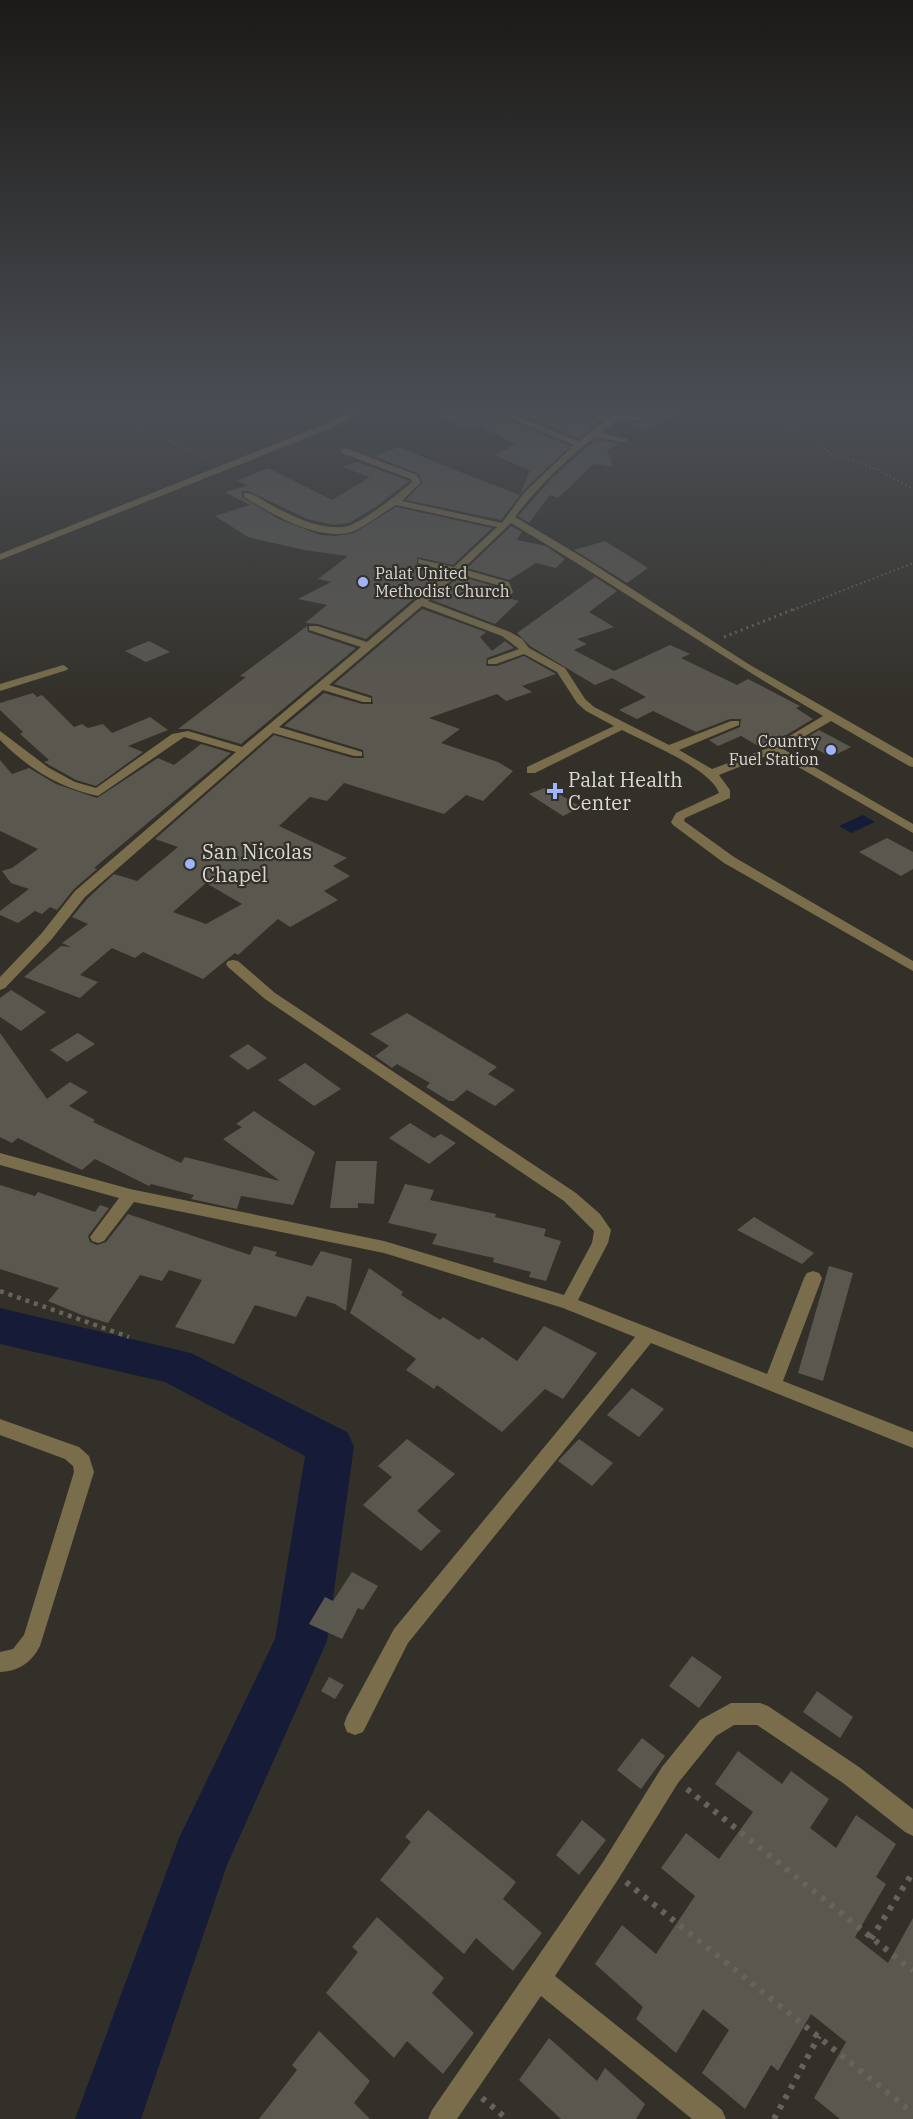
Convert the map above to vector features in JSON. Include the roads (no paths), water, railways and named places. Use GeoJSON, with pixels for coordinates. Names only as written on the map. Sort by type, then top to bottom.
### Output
{"type":"FeatureCollection","features":[{"type":"Feature","properties":{"kind":"street"},"geometry":{"type":"LineString","coordinates":[[0,557],[128,506]]}},
{"type":"Feature","properties":{"kind":"street"},"geometry":{"type":"LineString","coordinates":[[265,506],[314,528],[336,531],[354,528],[389,506]]}},
{"type":"Feature","properties":{"kind":"street"},"geometry":{"type":"LineString","coordinates":[[417,506],[507,522],[710,643],[746,667],[913,763]]}},
{"type":"Feature","properties":{"kind":"street"},"geometry":{"type":"LineString","coordinates":[[0,985],[7,967],[46,937],[80,894],[244,751],[421,602],[507,522],[519,506]]}},
{"type":"Feature","properties":{"kind":"street"},"geometry":{"type":"LineString","coordinates":[[421,561],[505,584],[508,592]]}},
{"type":"Feature","properties":{"kind":"street"},"geometry":{"type":"LineString","coordinates":[[421,602],[506,634],[518,641],[525,650],[561,670],[581,701],[590,709],[711,774],[726,790],[726,795],[720,800],[680,816],[677,822],[729,860],[913,967]]}},
{"type":"Feature","properties":{"kind":"street"},"geometry":{"type":"LineString","coordinates":[[314,628],[370,646]]}},
{"type":"Feature","properties":{"kind":"street"},"geometry":{"type":"LineString","coordinates":[[492,662],[525,650]]}},
{"type":"Feature","properties":{"kind":"street"},"geometry":{"type":"LineString","coordinates":[[0,688],[63,668]]}},
{"type":"Feature","properties":{"kind":"street"},"geometry":{"type":"LineString","coordinates":[[322,686],[367,700]]}},
{"type":"Feature","properties":{"kind":"street"},"geometry":{"type":"LineString","coordinates":[[711,774],[775,749],[831,716]]}},
{"type":"Feature","properties":{"kind":"street"},"geometry":{"type":"LineString","coordinates":[[668,750],[735,723]]}},
{"type":"Feature","properties":{"kind":"street"},"geometry":{"type":"LineString","coordinates":[[531,770],[620,727]]}},
{"type":"Feature","properties":{"kind":"street"},"geometry":{"type":"LineString","coordinates":[[272,729],[358,754]]}},
{"type":"Feature","properties":{"kind":"street"},"geometry":{"type":"LineString","coordinates":[[0,734],[36,764],[64,781],[87,791],[98,792],[105,790],[176,736],[184,733],[244,751]]}},
{"type":"Feature","properties":{"kind":"street"},"geometry":{"type":"LineString","coordinates":[[775,749],[913,830]]}},
{"type":"Feature","properties":{"kind":"street"},"geometry":{"type":"LineString","coordinates":[[233,964],[270,996],[570,1197],[594,1218],[603,1230],[600,1243],[568,1304]]}},
{"type":"Feature","properties":{"kind":"street"},"geometry":{"type":"LineString","coordinates":[[0,1159],[130,1195],[384,1247],[568,1304],[913,1440]]}},
{"type":"Feature","properties":{"kind":"street"},"geometry":{"type":"LineString","coordinates":[[98,1238],[130,1195]]}},
{"type":"Feature","properties":{"kind":"street"},"geometry":{"type":"LineString","coordinates":[[773,1384],[813,1278]]}},
{"type":"Feature","properties":{"kind":"street"},"geometry":{"type":"LineString","coordinates":[[355,1724],[401,1636],[647,1335]]}},
{"type":"Feature","properties":{"kind":"street"},"geometry":{"type":"LineString","coordinates":[[0,1662],[18,1659],[26,1652],[33,1639],[84,1473],[82,1462],[72,1452],[1,1429]]}},
{"type":"Feature","properties":{"kind":"street"},"geometry":{"type":"LineString","coordinates":[[441,2119],[611,1870],[670,1775],[708,1728],[731,1714],[760,1714],[851,1775],[913,1824]]}},
{"type":"Feature","properties":{"kind":"street"},"geometry":{"type":"LineString","coordinates":[[538,1978],[713,2119]]}},
{"type":"Feature","properties":{"kind":"water"},"geometry":{"type":"Polygon","coordinates":[[[863,815],[875,822],[851,833],[839,826],[863,815]]]}},
{"type":"Feature","properties":{"kind":"waterway"},"geometry":{"type":"LineString","coordinates":[[0,1326],[175,1366],[330,1446],[301,1641],[200,1859],[108,2119]]}},
{"type":"Feature","properties":{"kind":"place","name":"Palat United Methodist Church"},"geometry":{"type":"Point","coordinates":[363,582]}},
{"type":"Feature","properties":{"kind":"place","name":"Country Fuel Station"},"geometry":{"type":"Point","coordinates":[831,750]}},
{"type":"Feature","properties":{"kind":"place","name":"Palat Health Center"},"geometry":{"type":"Point","coordinates":[555,791]}},
{"type":"Feature","properties":{"kind":"place","name":"San Nicolas Chapel"},"geometry":{"type":"Point","coordinates":[190,864]}}]}
